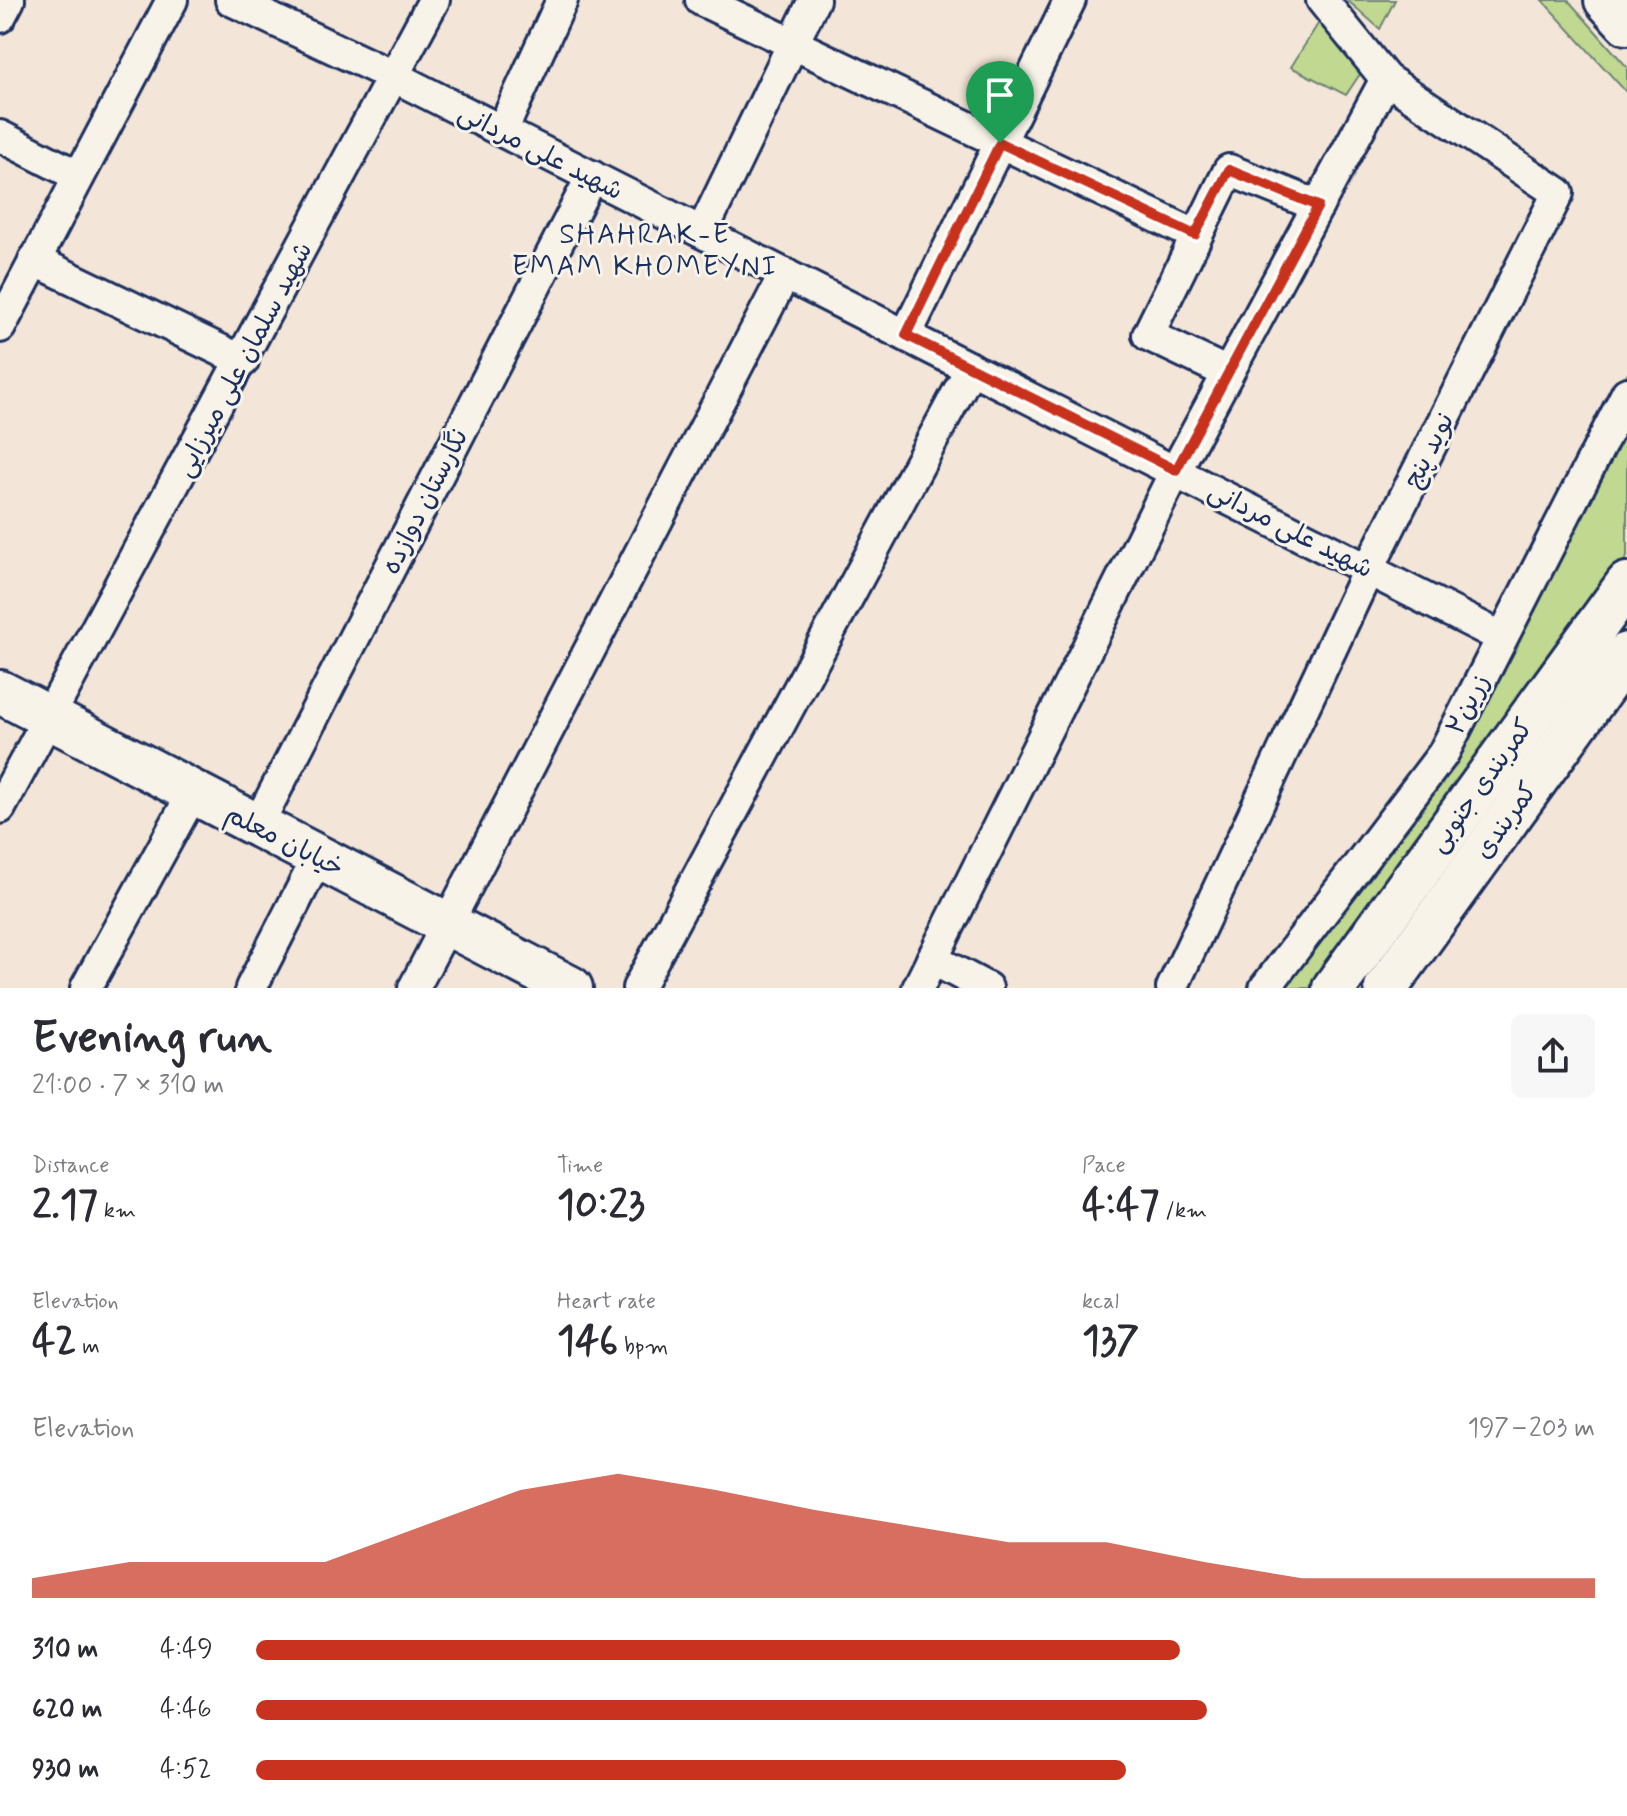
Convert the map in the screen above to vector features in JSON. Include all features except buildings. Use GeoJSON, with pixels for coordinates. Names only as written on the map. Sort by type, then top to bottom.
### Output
{"type":"FeatureCollection","features":[{"type":"Feature","properties":{"kind":"main road"},"geometry":{"type":"LineString","coordinates":[[1606,0],[1627,23]]}},
{"type":"Feature","properties":{"kind":"main road","name":"کمربندی جنوبی"},"geometry":{"type":"LineString","coordinates":[[1334,988],[1627,584]]}},
{"type":"Feature","properties":{"kind":"main road","name":"کمربندی"},"geometry":{"type":"LineString","coordinates":[[1386,988],[1627,654]]}},
{"type":"Feature","properties":{"kind":"main road","name":"خیابان معلم"},"geometry":{"type":"LineString","coordinates":[[0,692],[571,988]]}},
{"type":"Feature","properties":{"kind":"street"},"geometry":{"type":"LineString","coordinates":[[0,17],[9,0]]}},
{"type":"Feature","properties":{"kind":"street"},"geometry":{"type":"LineString","coordinates":[[0,327],[172,0]]}},
{"type":"Feature","properties":{"kind":"street","name":"شهید علی مردانی"},"geometry":{"type":"LineString","coordinates":[[231,0],[395,77],[1501,637]]}},
{"type":"Feature","properties":{"kind":"street","name":"شهید سلمان علی میرزایی"},"geometry":{"type":"LineString","coordinates":[[0,808],[243,361],[434,0]]}},
{"type":"Feature","properties":{"kind":"street"},"geometry":{"type":"LineString","coordinates":[[502,131],[562,0]]}},
{"type":"Feature","properties":{"kind":"street"},"geometry":{"type":"LineString","coordinates":[[701,0],[1195,235]]}},
{"type":"Feature","properties":{"kind":"street"},"geometry":{"type":"LineString","coordinates":[[702,232],[814,0]]}},
{"type":"Feature","properties":{"kind":"street"},"geometry":{"type":"LineString","coordinates":[[906,335],[1070,0]]}},
{"type":"Feature","properties":{"kind":"street","name":"نوید پنج"},"geometry":{"type":"LineString","coordinates":[[1172,988],[1369,568],[1558,193],[1386,79],[1322,0]]}},
{"type":"Feature","properties":{"kind":"street"},"geometry":{"type":"LineString","coordinates":[[918,988],[1176,470],[1386,79]]}},
{"type":"Feature","properties":{"kind":"street"},"geometry":{"type":"LineString","coordinates":[[0,136],[78,176]]}},
{"type":"Feature","properties":{"kind":"street"},"geometry":{"type":"LineString","coordinates":[[1228,373],[1148,335],[1229,170],[1318,206]]}},
{"type":"Feature","properties":{"kind":"street","name":"نگارستان دوازده"},"geometry":{"type":"LineString","coordinates":[[257,826],[592,176]]}},
{"type":"Feature","properties":{"kind":"street"},"geometry":{"type":"LineString","coordinates":[[34,260],[243,361]]}},
{"type":"Feature","properties":{"kind":"street"},"geometry":{"type":"LineString","coordinates":[[414,988],[785,274]]}},
{"type":"Feature","properties":{"kind":"street"},"geometry":{"type":"LineString","coordinates":[[638,988],[971,368]]}},
{"type":"Feature","properties":{"kind":"street","name":"زرین۲"},"geometry":{"type":"LineString","coordinates":[[1265,988],[1443,754],[1627,393]]}},
{"type":"Feature","properties":{"kind":"street"},"geometry":{"type":"LineString","coordinates":[[86,988],[193,793]]}},
{"type":"Feature","properties":{"kind":"street"},"geometry":{"type":"LineString","coordinates":[[251,988],[318,857]]}},
{"type":"Feature","properties":{"kind":"street"},"geometry":{"type":"LineString","coordinates":[[932,959],[987,988]]}},
{"type":"Feature","properties":{"kind":"green space"},"geometry":{"type":"Polygon","coordinates":[[[1347,0],[1395,0],[1380,29],[1347,0]]]}},
{"type":"Feature","properties":{"kind":"green space"},"geometry":{"type":"Polygon","coordinates":[[[1542,0],[1568,0],[1627,67],[1627,93],[1542,0]]]}},
{"type":"Feature","properties":{"kind":"green space"},"geometry":{"type":"Polygon","coordinates":[[[1321,19],[1366,65],[1346,95],[1291,67],[1321,19]]]}},
{"type":"Feature","properties":{"kind":"green space"},"geometry":{"type":"Polygon","coordinates":[[[1627,374],[1627,557],[1312,988],[1253,988],[1430,752],[1627,374]]]}},
{"type":"Feature","properties":{"kind":"district","name":"SHAHRAK-E EMAM KHOMEYNI"},"geometry":{"type":"Point","coordinates":[645,249]}},
{"type":"Feature","properties":{"kind":"route"},"geometry":{"type":"LineString","coordinates":[[1000,143],[1195,235],[1229,170],[1318,206],[1176,470],[906,335],[1000,143]]}}]}
